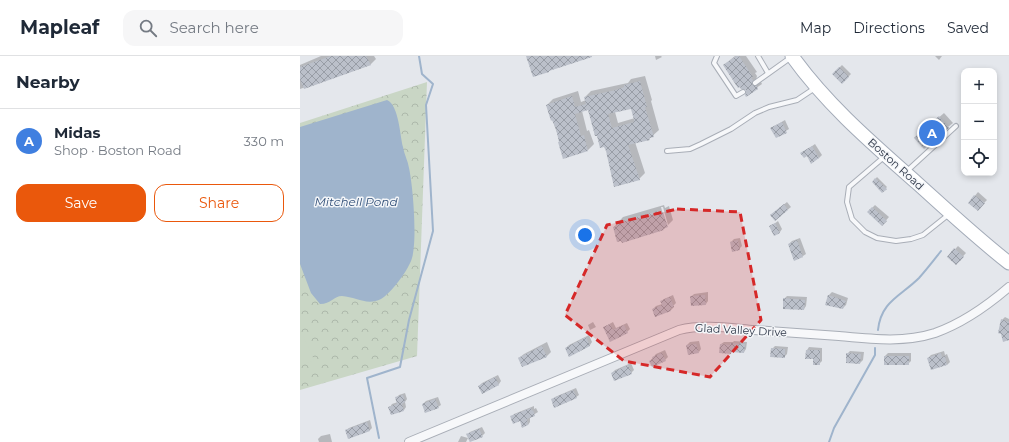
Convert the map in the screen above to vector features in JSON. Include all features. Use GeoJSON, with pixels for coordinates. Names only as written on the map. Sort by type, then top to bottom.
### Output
{"type":"FeatureCollection","features":[{"type":"Feature","properties":{"kind":"main road","name":"Boston Road"},"geometry":{"type":"LineString","coordinates":[[792,56],[835,107],[886,155],[1009,263]]}},
{"type":"Feature","properties":{"kind":"street","name":"Glad Valley Drive"},"geometry":{"type":"LineString","coordinates":[[409,442],[655,339],[684,329],[696,327],[717,327],[871,339],[910,338],[934,333],[954,325],[984,307],[1009,287]]}},
{"type":"Feature","properties":{"kind":"lane"},"geometry":{"type":"LineString","coordinates":[[717,56],[714,63],[736,96],[743,92]]}},
{"type":"Feature","properties":{"kind":"lane"},"geometry":{"type":"LineString","coordinates":[[758,56],[768,73]]}},
{"type":"Feature","properties":{"kind":"lane"},"geometry":{"type":"LineString","coordinates":[[755,83],[792,56]]}},
{"type":"Feature","properties":{"kind":"lane"},"geometry":{"type":"LineString","coordinates":[[667,151],[690,149],[695,147],[723,134],[755,113],[769,107],[797,100],[817,87]]}},
{"type":"Feature","properties":{"kind":"lane"},"geometry":{"type":"LineString","coordinates":[[905,172],[956,126]]}},
{"type":"Feature","properties":{"kind":"lane"},"geometry":{"type":"LineString","coordinates":[[886,155],[850,187],[847,202],[852,219],[865,232],[877,238],[896,240],[911,239],[923,235],[951,213]]}},
{"type":"Feature","properties":{"kind":"highlighted area"},"geometry":{"type":"Polygon","coordinates":[[[677,209],[740,212],[761,320],[710,377],[624,361],[565,315],[607,225],[677,209]]]}},
{"type":"Feature","properties":{"kind":"green space"},"geometry":{"type":"Polygon","coordinates":[[[427,82],[417,356],[300,390],[300,123],[427,82]]]}},
{"type":"Feature","properties":{"kind":"green space"},"geometry":{"type":"Polygon","coordinates":[[[300,332],[304,337],[314,360],[300,366],[300,332]]]}},
{"type":"Feature","properties":{"kind":"water","name":"Mitchell Pond"},"geometry":{"type":"Polygon","coordinates":[[[387,100],[391,103],[397,114],[411,177],[414,242],[411,261],[398,282],[381,299],[371,302],[339,296],[327,303],[320,304],[311,293],[300,264],[300,127],[387,100]]]}},
{"type":"Feature","properties":{"kind":"building"},"geometry":{"type":"Polygon","coordinates":[[[331,56],[366,56],[371,65],[304,89],[300,79],[300,67],[331,56]]]}},
{"type":"Feature","properties":{"kind":"building"},"geometry":{"type":"Polygon","coordinates":[[[526,56],[592,56],[592,57],[533,77],[526,56]]]}},
{"type":"Feature","properties":{"kind":"building"},"geometry":{"type":"Polygon","coordinates":[[[736,56],[739,56],[753,77],[751,78],[753,80],[752,85],[757,86],[758,89],[746,97],[746,90],[741,89],[740,87],[738,88],[723,65],[736,56]]]}},
{"type":"Feature","properties":{"kind":"building"},"geometry":{"type":"Polygon","coordinates":[[[839,67],[849,77],[842,84],[832,74],[839,67]]]}},
{"type":"Feature","properties":{"kind":"building"},"geometry":{"type":"Polygon","coordinates":[[[640,81],[647,107],[645,107],[654,137],[649,138],[650,140],[628,145],[640,180],[614,187],[606,151],[604,147],[600,148],[588,110],[575,114],[581,136],[584,135],[588,151],[563,159],[556,129],[552,120],[551,121],[546,105],[572,96],[575,107],[586,104],[584,97],[616,90],[624,87],[624,85],[640,81]],[[631,109],[608,114],[612,128],[634,122],[631,109]]]}},
{"type":"Feature","properties":{"kind":"building"},"geometry":{"type":"Polygon","coordinates":[[[939,116],[949,128],[924,149],[914,138],[939,116]]]}},
{"type":"Feature","properties":{"kind":"building"},"geometry":{"type":"Polygon","coordinates":[[[782,122],[787,133],[776,138],[770,128],[782,122]]]}},
{"type":"Feature","properties":{"kind":"building"},"geometry":{"type":"Polygon","coordinates":[[[812,146],[819,158],[811,164],[807,156],[804,158],[800,153],[812,146]]]}},
{"type":"Feature","properties":{"kind":"building"},"geometry":{"type":"Polygon","coordinates":[[[875,178],[887,189],[882,193],[872,182],[875,178]]]}},
{"type":"Feature","properties":{"kind":"building"},"geometry":{"type":"Polygon","coordinates":[[[974,195],[985,203],[978,211],[968,203],[974,195]]]}},
{"type":"Feature","properties":{"kind":"building"},"geometry":{"type":"Polygon","coordinates":[[[784,204],[788,210],[775,221],[770,215],[784,204]]]}},
{"type":"Feature","properties":{"kind":"building"},"geometry":{"type":"Polygon","coordinates":[[[872,207],[887,221],[882,226],[867,212],[872,207]]]}},
{"type":"Feature","properties":{"kind":"building"},"geometry":{"type":"Polygon","coordinates":[[[658,211],[659,213],[663,212],[668,227],[663,229],[664,230],[622,243],[621,241],[617,242],[613,227],[617,226],[616,223],[658,211]]]}},
{"type":"Feature","properties":{"kind":"building"},"geometry":{"type":"Polygon","coordinates":[[[775,223],[780,233],[774,236],[769,226],[775,223]]]}},
{"type":"Feature","properties":{"kind":"building"},"geometry":{"type":"Polygon","coordinates":[[[738,240],[740,250],[732,252],[730,242],[738,240]]]}},
{"type":"Feature","properties":{"kind":"building"},"geometry":{"type":"Polygon","coordinates":[[[797,240],[803,257],[794,261],[788,244],[797,240]]]}},
{"type":"Feature","properties":{"kind":"building"},"geometry":{"type":"Polygon","coordinates":[[[954,248],[964,257],[956,265],[947,257],[954,248]]]}},
{"type":"Feature","properties":{"kind":"building"},"geometry":{"type":"Polygon","coordinates":[[[705,295],[706,305],[691,306],[690,296],[705,295]]]}},
{"type":"Feature","properties":{"kind":"building"},"geometry":{"type":"Polygon","coordinates":[[[828,295],[846,301],[843,309],[825,305],[828,295]]]}},
{"type":"Feature","properties":{"kind":"building"},"geometry":{"type":"Polygon","coordinates":[[[670,297],[674,307],[670,308],[671,311],[655,317],[652,309],[662,305],[660,301],[670,297]]]}},
{"type":"Feature","properties":{"kind":"building"},"geometry":{"type":"Polygon","coordinates":[[[783,298],[805,300],[804,310],[783,309],[783,298]]]}},
{"type":"Feature","properties":{"kind":"building"},"geometry":{"type":"Polygon","coordinates":[[[1001,319],[1009,322],[1009,340],[1003,342],[1001,334],[998,333],[1001,319]]]}},
{"type":"Feature","properties":{"kind":"building"},"geometry":{"type":"Polygon","coordinates":[[[610,324],[613,330],[624,325],[628,333],[610,342],[603,327],[610,324]]]}},
{"type":"Feature","properties":{"kind":"building"},"geometry":{"type":"Polygon","coordinates":[[[586,337],[590,346],[569,357],[565,348],[586,337]]]}},
{"type":"Feature","properties":{"kind":"building"},"geometry":{"type":"Polygon","coordinates":[[[730,343],[745,344],[744,353],[719,353],[720,344],[730,345],[730,343]]]}},
{"type":"Feature","properties":{"kind":"building"},"geometry":{"type":"Polygon","coordinates":[[[696,344],[699,353],[688,355],[686,345],[696,344]]]}},
{"type":"Feature","properties":{"kind":"building"},"geometry":{"type":"Polygon","coordinates":[[[542,346],[547,357],[522,367],[518,358],[542,346]]]}},
{"type":"Feature","properties":{"kind":"building"},"geometry":{"type":"Polygon","coordinates":[[[771,348],[785,349],[785,358],[770,357],[771,348]]]}},
{"type":"Feature","properties":{"kind":"building"},"geometry":{"type":"Polygon","coordinates":[[[806,350],[820,350],[820,365],[813,365],[813,359],[805,359],[806,350]]]}},
{"type":"Feature","properties":{"kind":"building"},"geometry":{"type":"Polygon","coordinates":[[[662,353],[666,361],[652,367],[649,361],[653,359],[652,357],[662,353]]]}},
{"type":"Feature","properties":{"kind":"building"},"geometry":{"type":"Polygon","coordinates":[[[846,353],[861,354],[860,364],[846,363],[846,353]]]}},
{"type":"Feature","properties":{"kind":"building"},"geometry":{"type":"Polygon","coordinates":[[[941,353],[942,357],[945,356],[947,365],[931,370],[927,358],[941,353]]]}},
{"type":"Feature","properties":{"kind":"building"},"geometry":{"type":"Polygon","coordinates":[[[884,356],[909,356],[909,365],[884,365],[884,356]]]}},
{"type":"Feature","properties":{"kind":"building"},"geometry":{"type":"Polygon","coordinates":[[[628,365],[632,374],[614,381],[611,373],[628,365]]]}},
{"type":"Feature","properties":{"kind":"building"},"geometry":{"type":"Polygon","coordinates":[[[495,377],[499,385],[482,394],[478,386],[495,377]]]}},
{"type":"Feature","properties":{"kind":"building"},"geometry":{"type":"Polygon","coordinates":[[[573,390],[577,398],[554,408],[551,399],[573,390]]]}},
{"type":"Feature","properties":{"kind":"building"},"geometry":{"type":"Polygon","coordinates":[[[403,395],[405,402],[402,404],[404,411],[391,415],[388,407],[397,404],[395,397],[403,395]]]}},
{"type":"Feature","properties":{"kind":"building"},"geometry":{"type":"Polygon","coordinates":[[[435,399],[439,408],[425,413],[422,404],[435,399]]]}},
{"type":"Feature","properties":{"kind":"building"},"geometry":{"type":"Polygon","coordinates":[[[531,408],[535,416],[527,419],[528,425],[522,428],[520,421],[513,424],[510,416],[531,408]]]}},
{"type":"Feature","properties":{"kind":"building"},"geometry":{"type":"Polygon","coordinates":[[[367,422],[370,431],[348,439],[345,430],[367,422]]]}},
{"type":"Feature","properties":{"kind":"building"},"geometry":{"type":"Polygon","coordinates":[[[479,429],[483,437],[470,442],[466,434],[479,429]]]}},
{"type":"Feature","properties":{"kind":"waterway"},"geometry":{"type":"LineString","coordinates":[[379,438],[367,378],[400,367],[409,320],[433,231],[426,105],[433,84],[422,74],[419,56]]}},
{"type":"Feature","properties":{"kind":"waterway"},"geometry":{"type":"LineString","coordinates":[[878,330],[883,312],[893,300],[919,278],[941,251]]}},
{"type":"Feature","properties":{"kind":"waterway"},"geometry":{"type":"LineString","coordinates":[[829,442],[834,428],[875,355],[875,348]]}},
{"type":"Feature","properties":{"kind":"place","name":"Midas"},"geometry":{"type":"Point","coordinates":[932,133]}}]}
